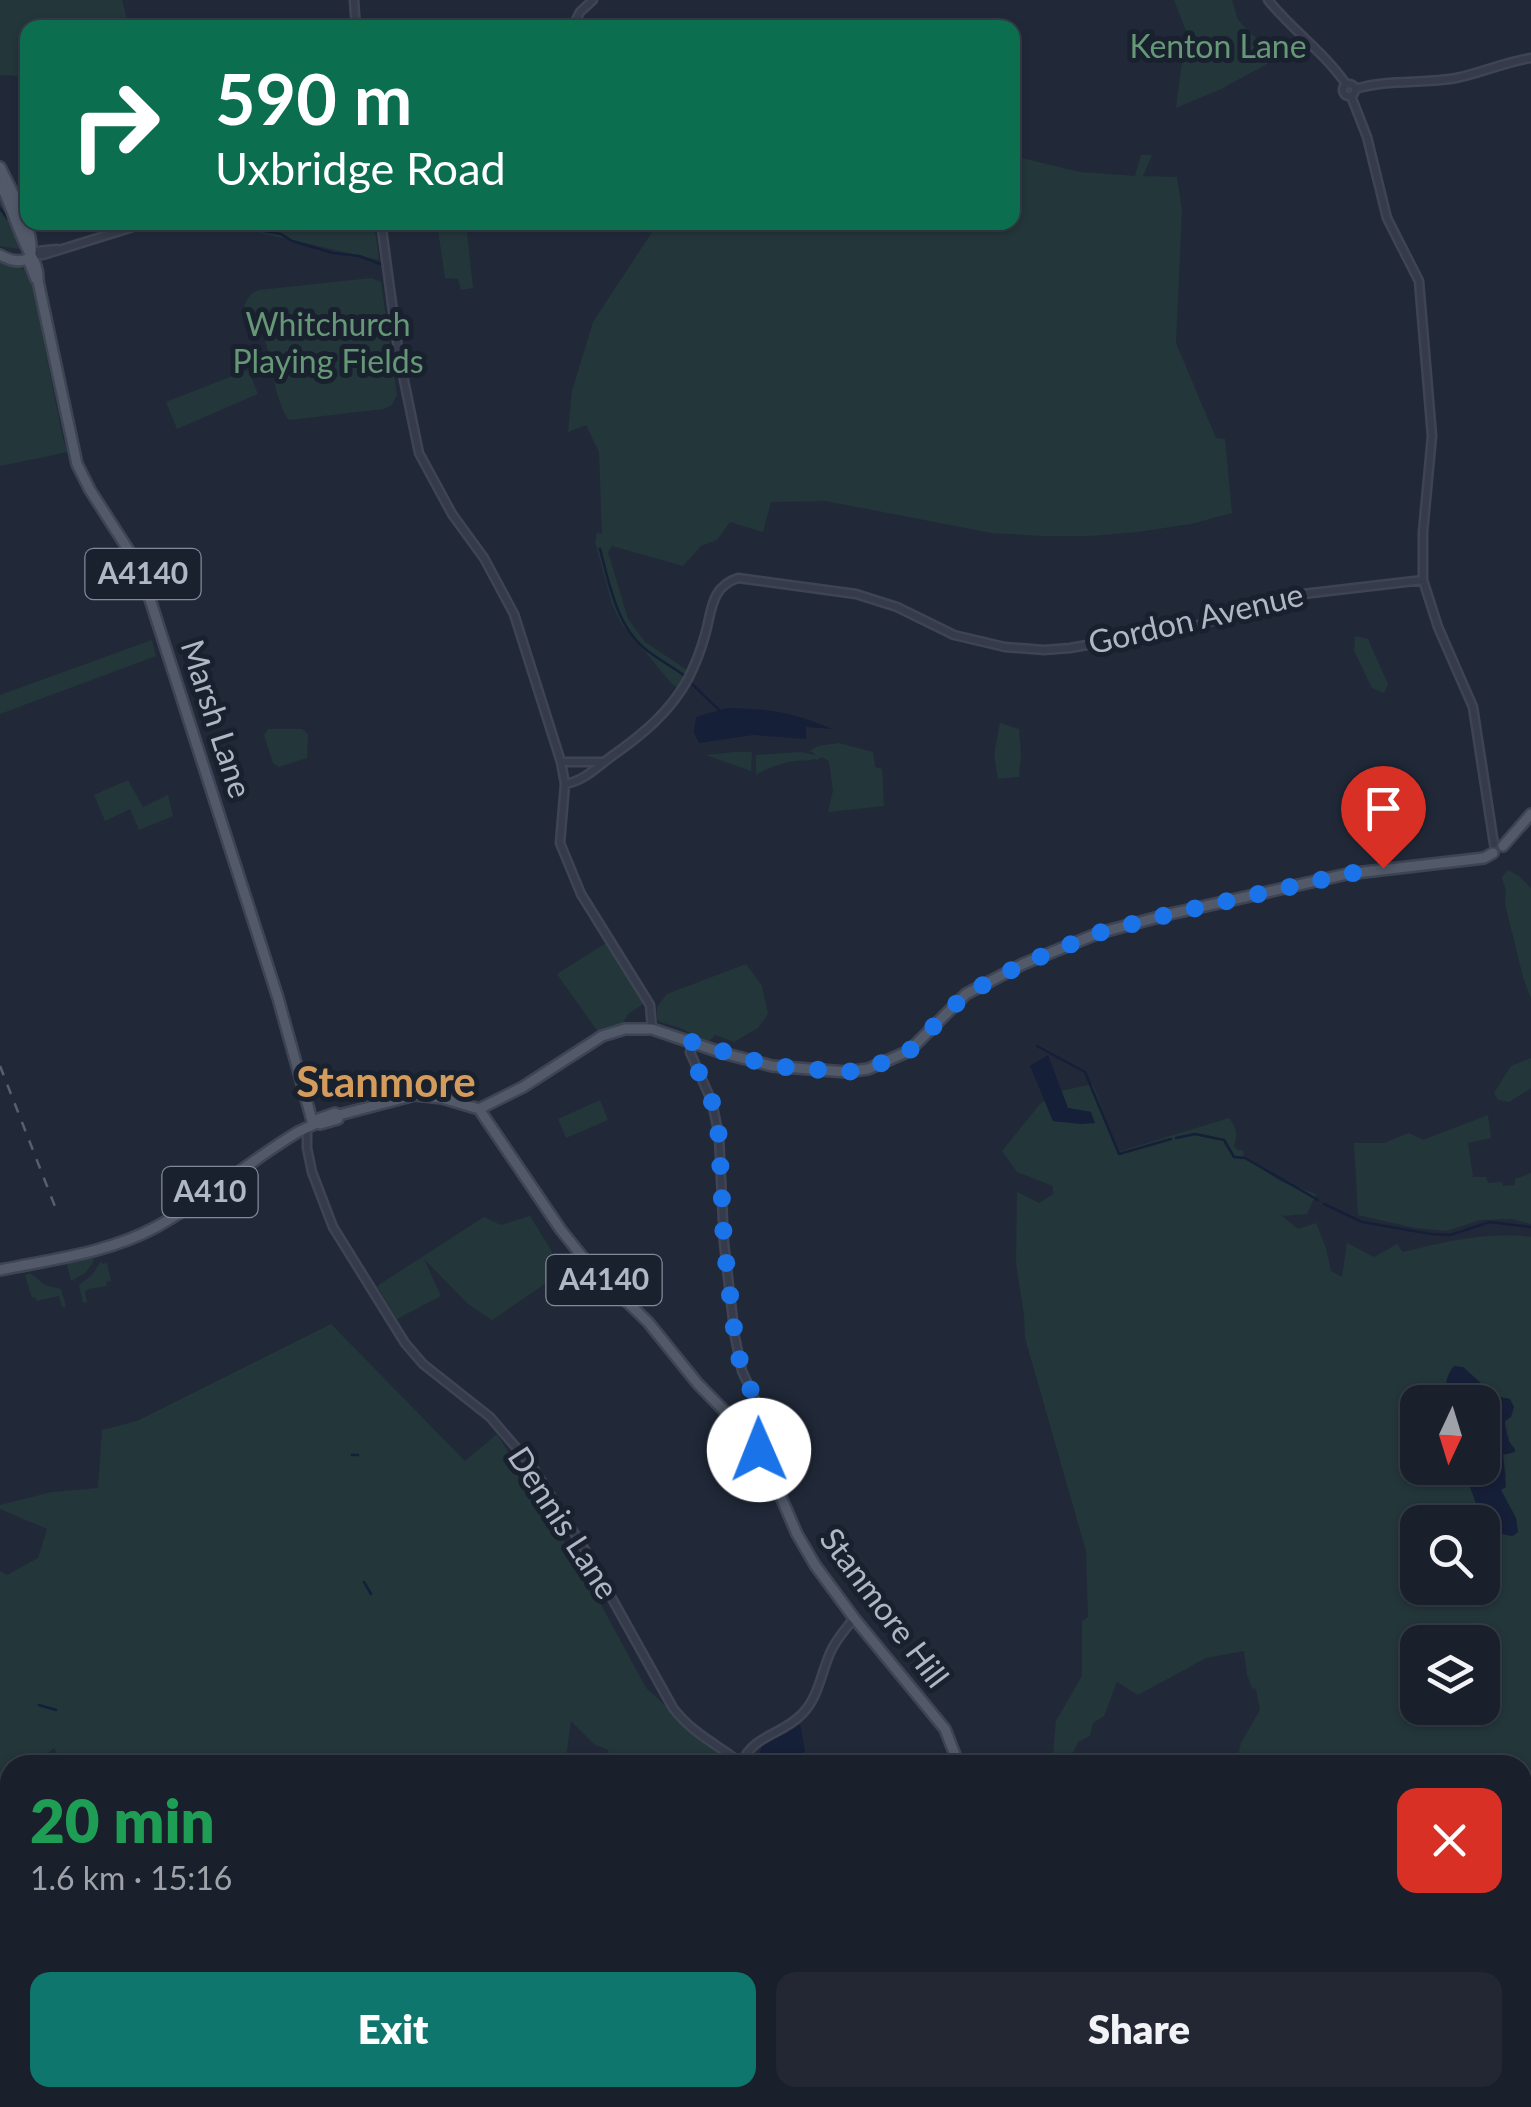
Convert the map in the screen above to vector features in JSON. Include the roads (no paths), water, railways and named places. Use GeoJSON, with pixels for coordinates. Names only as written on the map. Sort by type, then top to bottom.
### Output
{"type":"FeatureCollection","features":[{"type":"Feature","properties":{"kind":"main road","name":"A4140"},"geometry":{"type":"LineString","coordinates":[[0,167],[20,212]]}},
{"type":"Feature","properties":{"kind":"main road","name":"A4140"},"geometry":{"type":"LineString","coordinates":[[0,183],[32,255]]}},
{"type":"Feature","properties":{"kind":"main road","name":"A4140"},"geometry":{"type":"LineString","coordinates":[[28,230],[32,255]]}},
{"type":"Feature","properties":{"kind":"main road"},"geometry":{"type":"LineString","coordinates":[[0,254],[32,255]]}},
{"type":"Feature","properties":{"kind":"main road","name":"Marsh Lane"},"geometry":{"type":"LineString","coordinates":[[32,255],[37,262],[77,464],[140,568],[237,866],[312,1124]]}},
{"type":"Feature","properties":{"kind":"main road"},"geometry":{"type":"LineString","coordinates":[[478,1109],[523,1087],[602,1036],[625,1029],[652,1028],[772,1066],[846,1072],[868,1069],[909,1051],[966,994],[1023,964],[1098,933],[1347,874],[1484,858],[1531,814]]}},
{"type":"Feature","properties":{"kind":"main road","name":"A410"},"geometry":{"type":"LineString","coordinates":[[0,1270],[96,1250],[156,1227],[318,1118],[415,1095],[478,1109]]}},
{"type":"Feature","properties":{"kind":"main road"},"geometry":{"type":"LineString","coordinates":[[309,1106],[327,1116]]}},
{"type":"Feature","properties":{"kind":"main road","name":"Stanmore Hill"},"geometry":{"type":"LineString","coordinates":[[478,1109],[581,1256],[648,1322],[698,1384],[759,1443],[797,1534],[815,1565],[926,1706],[950,1740],[955,1755]]}},
{"type":"Feature","properties":{"kind":"main road","name":"A410"},"geometry":{"type":"LineString","coordinates":[[312,1124],[338,1119],[339,1115]]}},
{"type":"Feature","properties":{"kind":"street"},"geometry":{"type":"LineString","coordinates":[[576,20],[593,0]]}},
{"type":"Feature","properties":{"kind":"street"},"geometry":{"type":"LineString","coordinates":[[1268,0],[1346,84],[1343,93],[1396,81],[1457,78],[1531,58]]}},
{"type":"Feature","properties":{"kind":"street"},"geometry":{"type":"LineString","coordinates":[[1353,92],[1388,218],[1418,281],[1422,299],[1432,436],[1422,532],[1423,580],[1438,628],[1473,707],[1497,848]]}},
{"type":"Feature","properties":{"kind":"street"},"geometry":{"type":"LineString","coordinates":[[32,255],[122,230]]}},
{"type":"Feature","properties":{"kind":"street"},"geometry":{"type":"LineString","coordinates":[[382,230],[399,356],[419,453],[514,614],[561,762],[565,784],[560,843],[581,894],[650,1005],[652,1028]]}},
{"type":"Feature","properties":{"kind":"street","name":"Gordon Avenue"},"geometry":{"type":"LineString","coordinates":[[565,784],[574,782],[641,735],[672,703],[704,642],[714,596],[720,587],[738,578],[856,594],[954,635],[1005,647],[1044,650],[1199,626],[1303,594],[1423,580]]}},
{"type":"Feature","properties":{"kind":"street"},"geometry":{"type":"LineString","coordinates":[[561,762],[603,762]]}},
{"type":"Feature","properties":{"kind":"street"},"geometry":{"type":"LineString","coordinates":[[692,1042],[690,1052],[712,1102],[719,1136],[724,1244],[735,1337],[742,1371],[759,1404],[763,1422],[759,1443]]}},
{"type":"Feature","properties":{"kind":"street","name":"Dennis Lane"},"geometry":{"type":"LineString","coordinates":[[312,1124],[312,1169],[333,1227],[405,1343],[423,1364],[490,1417],[532,1466],[585,1550],[673,1708],[709,1742],[732,1755]]}},
{"type":"Feature","properties":{"kind":"street"},"geometry":{"type":"LineString","coordinates":[[746,1755],[750,1746],[791,1723],[807,1709],[830,1652],[854,1618]]}},
{"type":"Feature","properties":{"kind":"water"},"geometry":{"type":"Polygon","coordinates":[[[727,708],[781,712],[832,729],[806,727],[806,739],[753,735],[699,743],[694,732],[696,717],[727,708]]]}},
{"type":"Feature","properties":{"kind":"water"},"geometry":{"type":"Polygon","coordinates":[[[1048,1055],[1068,1108],[1091,1112],[1095,1123],[1053,1121],[1030,1066],[1048,1055]]]}},
{"type":"Feature","properties":{"kind":"water"},"geometry":{"type":"Polygon","coordinates":[[[1454,1366],[1463,1367],[1483,1385],[1447,1385],[1454,1366]]]}},
{"type":"Feature","properties":{"kind":"water"},"geometry":{"type":"Polygon","coordinates":[[[1500,1397],[1510,1399],[1514,1407],[1505,1425],[1515,1452],[1503,1455],[1506,1487],[1501,1490],[1516,1518],[1518,1532],[1513,1536],[1500,1532],[1500,1505],[1478,1505],[1469,1485],[1500,1485],[1500,1397]]]}},
{"type":"Feature","properties":{"kind":"water"},"geometry":{"type":"Polygon","coordinates":[[[800,1724],[805,1751],[799,1755],[761,1755],[762,1746],[800,1724]]]}},
{"type":"Feature","properties":{"kind":"waterway"},"geometry":{"type":"LineString","coordinates":[[0,208],[7,218]]}},
{"type":"Feature","properties":{"kind":"waterway"},"geometry":{"type":"LineString","coordinates":[[257,230],[380,264]]}},
{"type":"Feature","properties":{"kind":"waterway"},"geometry":{"type":"LineString","coordinates":[[600,549],[617,607],[631,633],[652,654],[685,676]]}},
{"type":"Feature","properties":{"kind":"waterway"},"geometry":{"type":"LineString","coordinates":[[690,682],[719,710]]}},
{"type":"Feature","properties":{"kind":"waterway"},"geometry":{"type":"LineString","coordinates":[[1037,1046],[1085,1072],[1119,1154],[1171,1139]]}},
{"type":"Feature","properties":{"kind":"waterway"},"geometry":{"type":"LineString","coordinates":[[1176,1138],[1195,1134],[1224,1140],[1234,1157],[1245,1158],[1318,1200]]}},
{"type":"Feature","properties":{"kind":"waterway"},"geometry":{"type":"LineString","coordinates":[[1324,1204],[1362,1222],[1431,1234],[1450,1235],[1490,1222],[1531,1227]]}},
{"type":"Feature","properties":{"kind":"waterway"},"geometry":{"type":"LineString","coordinates":[[352,1455],[358,1455]]}},
{"type":"Feature","properties":{"kind":"waterway"},"geometry":{"type":"LineString","coordinates":[[364,1582],[371,1594]]}},
{"type":"Feature","properties":{"kind":"waterway"},"geometry":{"type":"LineString","coordinates":[[39,1705],[56,1710]]}},
{"type":"Feature","properties":{"kind":"railway"},"geometry":{"type":"LineString","coordinates":[[0,1066],[56,1209]]}},
{"type":"Feature","properties":{"kind":"district","name":"Stanmore"},"geometry":{"type":"Point","coordinates":[386,1082]}},
{"type":"Feature","properties":{"kind":"park label","name":"Kenton Lane"},"geometry":{"type":"Point","coordinates":[1218,47]}},
{"type":"Feature","properties":{"kind":"park label","name":"Whitchurch Playing Fields"},"geometry":{"type":"Point","coordinates":[328,344]}}]}
